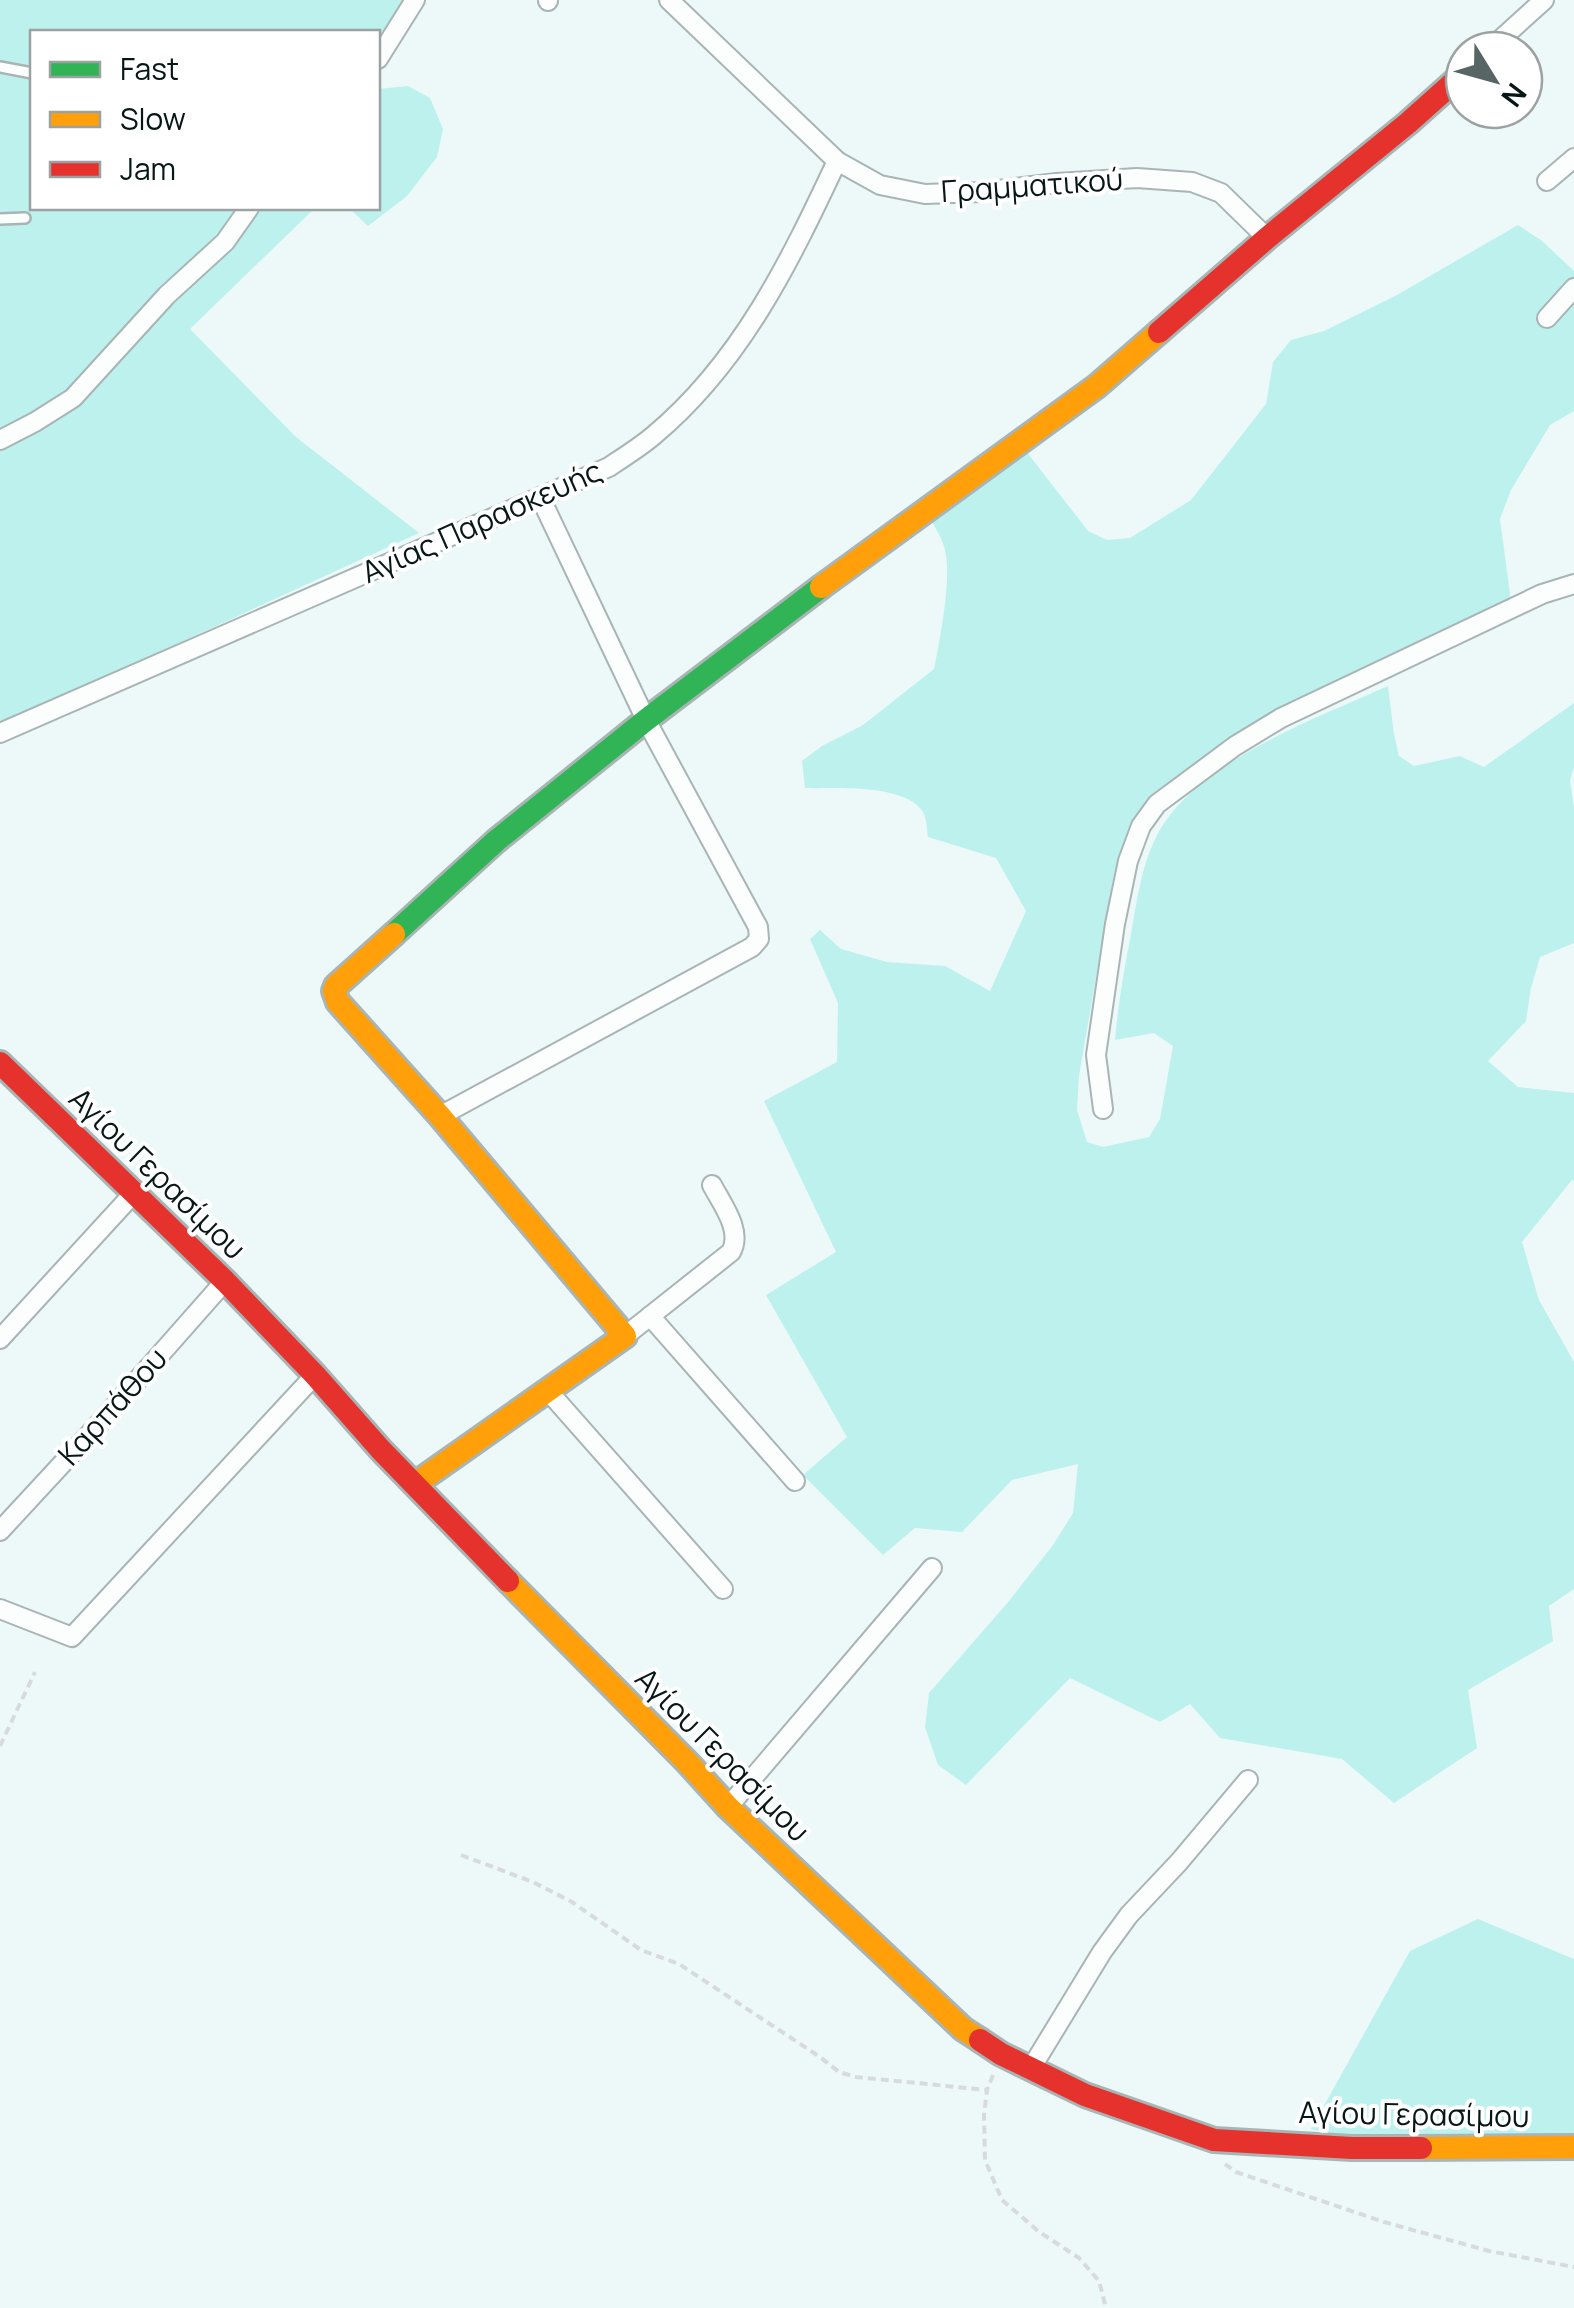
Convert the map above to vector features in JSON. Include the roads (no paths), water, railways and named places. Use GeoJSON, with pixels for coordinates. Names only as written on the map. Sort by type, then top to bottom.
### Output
{"type":"FeatureCollection","features":[{"type":"Feature","properties":{"kind":"street"},"geometry":{"type":"LineString","coordinates":[[380,56],[415,0]]}},
{"type":"Feature","properties":{"kind":"street","name":"Γραμματικού"},"geometry":{"type":"LineString","coordinates":[[670,0],[837,161],[880,185],[925,194],[1137,178],[1192,182],[1222,193],[1267,238]]}},
{"type":"Feature","properties":{"kind":"street"},"geometry":{"type":"LineString","coordinates":[[1511,30],[1544,0]]}},
{"type":"Feature","properties":{"kind":"street"},"geometry":{"type":"LineString","coordinates":[[625,1336],[440,1116],[338,1002],[336,986],[496,841],[821,586],[1097,386],[1444,91]]}},
{"type":"Feature","properties":{"kind":"street"},"geometry":{"type":"LineString","coordinates":[[1548,181],[1574,158]]}},
{"type":"Feature","properties":{"kind":"street","name":"Αγίας Παρασκευής"},"geometry":{"type":"LineString","coordinates":[[0,733],[609,467],[654,436],[719,368],[748,330],[798,244],[837,161]]}},
{"type":"Feature","properties":{"kind":"street"},"geometry":{"type":"LineString","coordinates":[[0,440],[73,398],[168,295],[225,242],[248,210]]}},
{"type":"Feature","properties":{"kind":"street"},"geometry":{"type":"LineString","coordinates":[[1547,318],[1574,288]]}},
{"type":"Feature","properties":{"kind":"street"},"geometry":{"type":"LineString","coordinates":[[440,1116],[752,947],[759,939],[758,928],[646,720],[541,499]]}},
{"type":"Feature","properties":{"kind":"street"},"geometry":{"type":"LineString","coordinates":[[1103,1109],[1096,1055],[1115,924],[1128,861],[1141,826],[1157,804],[1280,718],[1542,594],[1574,584]]}},
{"type":"Feature","properties":{"kind":"street","name":"Αγίου Γερασίμου"},"geometry":{"type":"LineString","coordinates":[[0,1063],[224,1281],[728,1807],[963,2029],[1030,2070],[1085,2095],[1214,2140],[1352,2148],[1574,2147]]}},
{"type":"Feature","properties":{"kind":"street"},"geometry":{"type":"LineString","coordinates":[[415,1484],[625,1336],[731,1252],[736,1233],[712,1184]]}},
{"type":"Feature","properties":{"kind":"street"},"geometry":{"type":"LineString","coordinates":[[0,1339],[133,1194]]}},
{"type":"Feature","properties":{"kind":"street","name":"Καρπάθου"},"geometry":{"type":"LineString","coordinates":[[0,1531],[224,1281]]}},
{"type":"Feature","properties":{"kind":"street"},"geometry":{"type":"LineString","coordinates":[[650,1316],[794,1481]]}},
{"type":"Feature","properties":{"kind":"street"},"geometry":{"type":"LineString","coordinates":[[0,1609],[72,1637],[314,1375]]}},
{"type":"Feature","properties":{"kind":"street"},"geometry":{"type":"LineString","coordinates":[[548,1392],[723,1589]]}},
{"type":"Feature","properties":{"kind":"street"},"geometry":{"type":"LineString","coordinates":[[728,1807],[932,1568]]}},
{"type":"Feature","properties":{"kind":"street"},"geometry":{"type":"LineString","coordinates":[[1030,2070],[1102,1952],[1129,1916],[1248,1780]]}},
{"type":"Feature","properties":{"kind":"lane"},"geometry":{"type":"LineString","coordinates":[[0,67],[30,73]]}},
{"type":"Feature","properties":{"kind":"lane"},"geometry":{"type":"LineString","coordinates":[[0,219],[25,218]]}}]}
